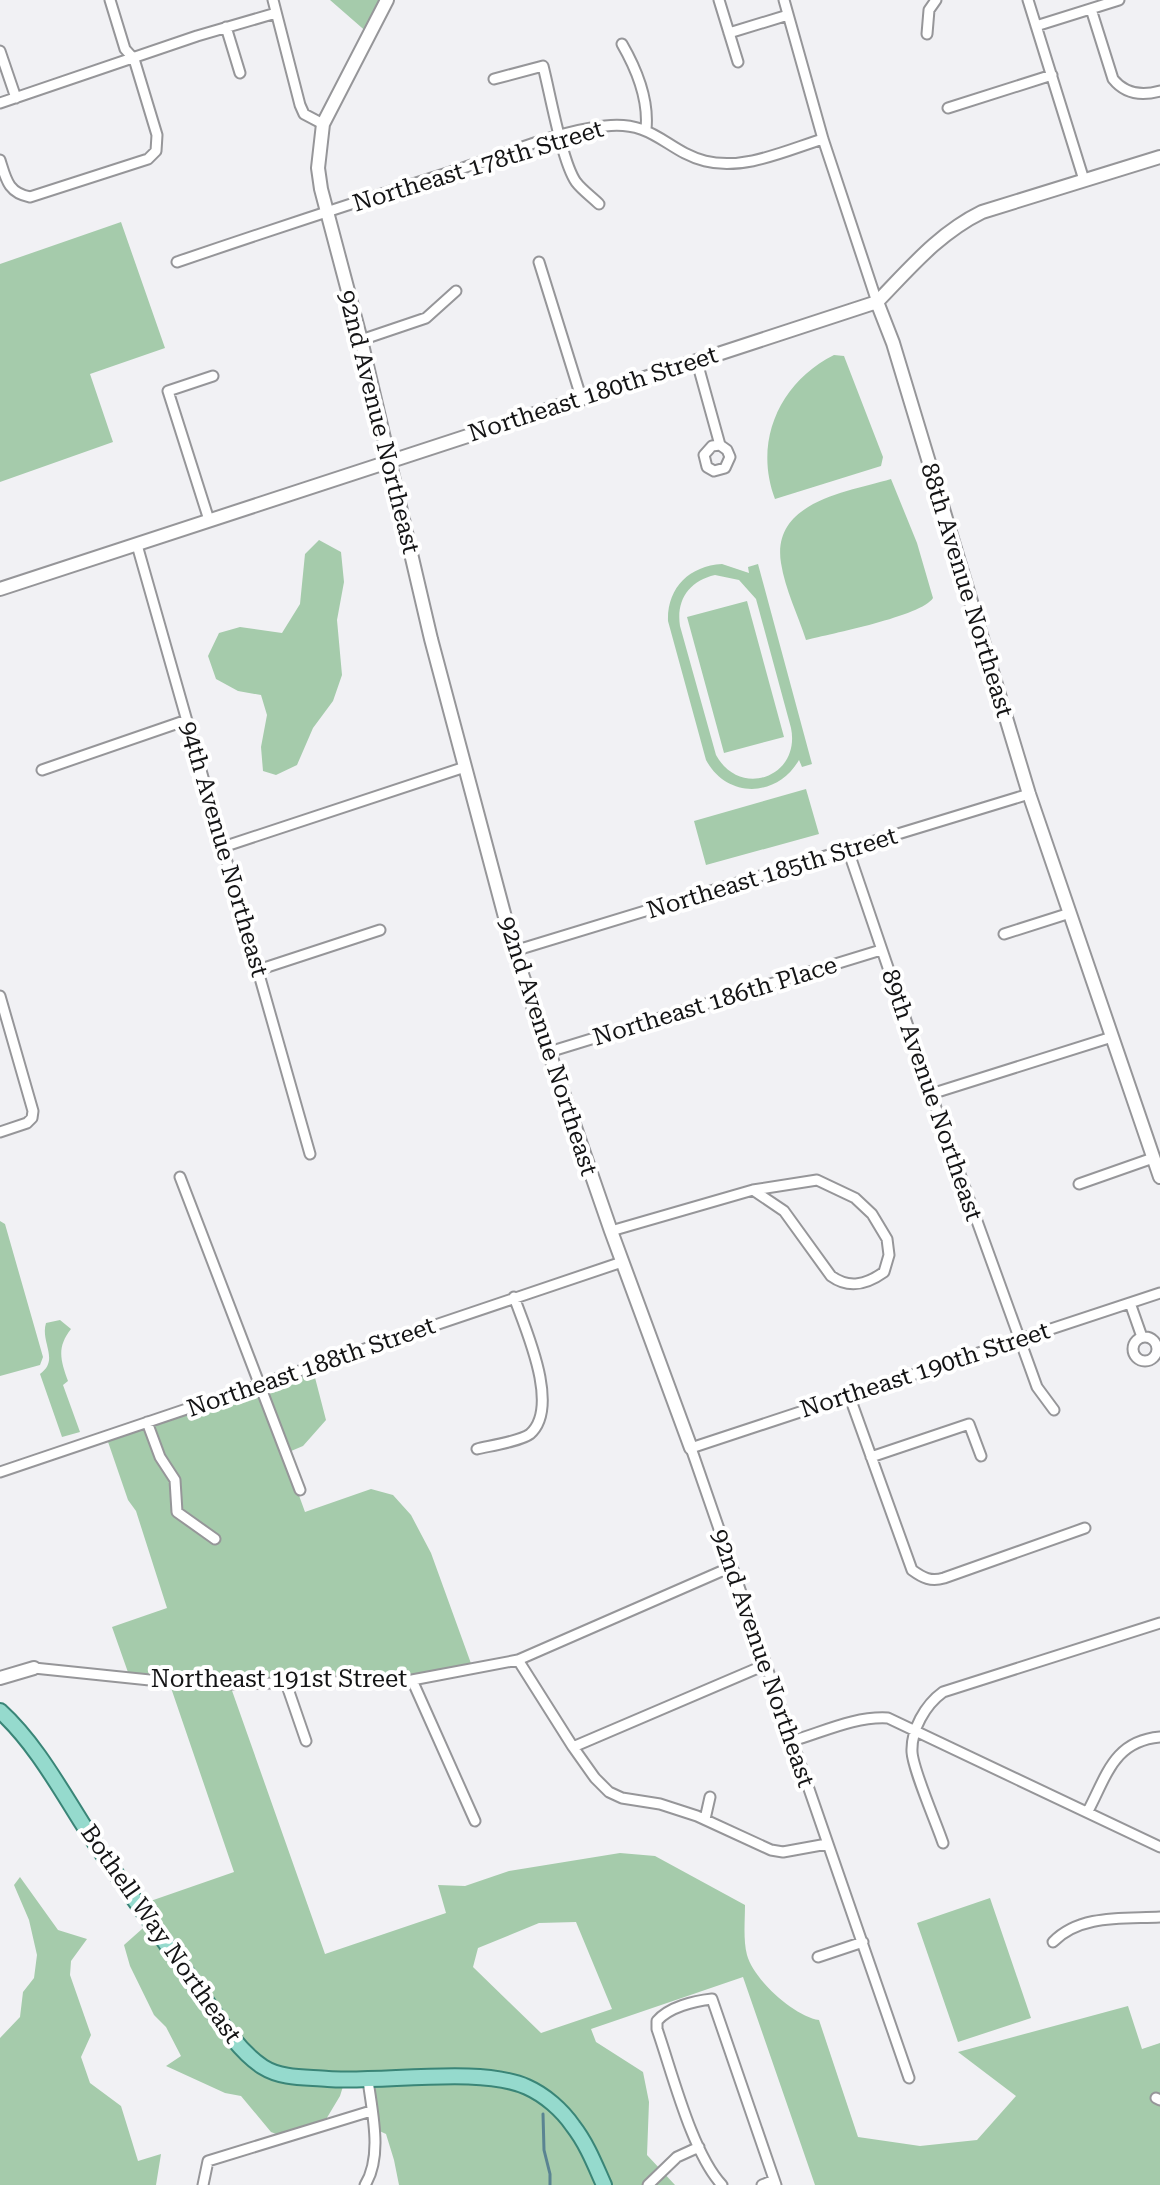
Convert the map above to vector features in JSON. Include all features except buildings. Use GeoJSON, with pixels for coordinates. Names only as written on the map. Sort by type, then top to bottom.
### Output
{"type":"FeatureCollection","features":[{"type":"Feature","properties":{"kind":"main road","name":"Bothell Way Northeast"},"geometry":{"type":"LineString","coordinates":[[0,1711],[34,1750],[227,2030],[261,2066],[275,2073],[368,2080],[451,2077],[501,2080],[526,2087],[561,2111],[573,2126],[586,2145],[604,2185]]}},
{"type":"Feature","properties":{"kind":"street"},"geometry":{"type":"LineString","coordinates":[[0,160],[8,185],[19,195],[30,197],[148,159],[156,151],[157,135],[134,59],[125,49],[110,0]]}},
{"type":"Feature","properties":{"kind":"street"},"geometry":{"type":"LineString","coordinates":[[273,0],[300,105],[304,114],[323,124],[387,0]]}},
{"type":"Feature","properties":{"kind":"street"},"geometry":{"type":"LineString","coordinates":[[719,0],[738,62]]}},
{"type":"Feature","properties":{"kind":"street","name":"88th Avenue Northeast"},"geometry":{"type":"LineString","coordinates":[[784,0],[823,139],[893,343],[1029,794],[1160,1177]]}},
{"type":"Feature","properties":{"kind":"street"},"geometry":{"type":"LineString","coordinates":[[927,34],[929,10],[936,0]]}},
{"type":"Feature","properties":{"kind":"street"},"geometry":{"type":"LineString","coordinates":[[1028,0],[1084,180]]}},
{"type":"Feature","properties":{"kind":"street"},"geometry":{"type":"LineString","coordinates":[[1036,26],[1119,0]]}},
{"type":"Feature","properties":{"kind":"street"},"geometry":{"type":"LineString","coordinates":[[1091,9],[1113,79],[1121,88],[1136,94],[1160,91]]}},
{"type":"Feature","properties":{"kind":"street"},"geometry":{"type":"LineString","coordinates":[[0,103],[276,13]]}},
{"type":"Feature","properties":{"kind":"street"},"geometry":{"type":"LineString","coordinates":[[729,33],[788,15]]}},
{"type":"Feature","properties":{"kind":"street"},"geometry":{"type":"LineString","coordinates":[[226,27],[240,73]]}},
{"type":"Feature","properties":{"kind":"street"},"geometry":{"type":"LineString","coordinates":[[622,44],[633,62],[648,110],[646,129]]}},
{"type":"Feature","properties":{"kind":"street"},"geometry":{"type":"LineString","coordinates":[[0,51],[16,98]]}},
{"type":"Feature","properties":{"kind":"street"},"geometry":{"type":"LineString","coordinates":[[494,79],[543,66],[560,137],[576,181],[599,204]]}},
{"type":"Feature","properties":{"kind":"street"},"geometry":{"type":"LineString","coordinates":[[948,108],[1052,75]]}},
{"type":"Feature","properties":{"kind":"street","name":"92nd Avenue Northeast"},"geometry":{"type":"LineString","coordinates":[[323,124],[318,168],[326,212],[514,951],[622,1262],[691,1448],[909,2078]]}},
{"type":"Feature","properties":{"kind":"street","name":"Northeast 178th Street"},"geometry":{"type":"LineString","coordinates":[[177,262],[560,137],[604,126],[624,125],[646,129],[689,155],[724,164],[749,161],[823,139]]}},
{"type":"Feature","properties":{"kind":"street","name":"Northeast 180th Street"},"geometry":{"type":"LineString","coordinates":[[0,589],[877,302],[938,239],[958,224],[982,212],[1160,157]]}},
{"type":"Feature","properties":{"kind":"street"},"geometry":{"type":"LineString","coordinates":[[539,262],[581,397]]}},
{"type":"Feature","properties":{"kind":"street"},"geometry":{"type":"LineString","coordinates":[[361,340],[426,318],[456,291]]}},
{"type":"Feature","properties":{"kind":"street"},"geometry":{"type":"LineString","coordinates":[[697,362],[720,445]]}},
{"type":"Feature","properties":{"kind":"street"},"geometry":{"type":"LineString","coordinates":[[209,520],[168,391],[213,376]]}},
{"type":"Feature","properties":{"kind":"street","name":"94th Avenue Northeast"},"geometry":{"type":"LineString","coordinates":[[137,545],[310,1154]]}},
{"type":"Feature","properties":{"kind":"street"},"geometry":{"type":"LineString","coordinates":[[42,770],[187,720]]}},
{"type":"Feature","properties":{"kind":"street"},"geometry":{"type":"LineString","coordinates":[[223,847],[465,767]]}},
{"type":"Feature","properties":{"kind":"street","name":"Northeast 185th Street"},"geometry":{"type":"LineString","coordinates":[[514,951],[1029,794]]}},
{"type":"Feature","properties":{"kind":"street","name":"89th Avenue Northeast"},"geometry":{"type":"LineString","coordinates":[[848,850],[1019,1339],[1037,1387],[1054,1410]]}},
{"type":"Feature","properties":{"kind":"street"},"geometry":{"type":"LineString","coordinates":[[1004,934],[1070,913]]}},
{"type":"Feature","properties":{"kind":"street"},"geometry":{"type":"LineString","coordinates":[[258,970],[380,930]]}},
{"type":"Feature","properties":{"kind":"street","name":"Northeast 186th Place"},"geometry":{"type":"LineString","coordinates":[[549,1052],[881,950]]}},
{"type":"Feature","properties":{"kind":"street"},"geometry":{"type":"LineString","coordinates":[[0,996],[31,1102],[32,1118],[27,1123],[0,1132]]}},
{"type":"Feature","properties":{"kind":"street"},"geometry":{"type":"LineString","coordinates":[[931,1094],[1112,1037]]}},
{"type":"Feature","properties":{"kind":"street"},"geometry":{"type":"LineString","coordinates":[[1079,1184],[1153,1158]]}},
{"type":"Feature","properties":{"kind":"street"},"geometry":{"type":"LineString","coordinates":[[180,1177],[300,1490]]}},
{"type":"Feature","properties":{"kind":"street"},"geometry":{"type":"LineString","coordinates":[[611,1231],[753,1190],[817,1180],[855,1198],[872,1214],[887,1239],[889,1255],[884,1272],[862,1284],[840,1282],[831,1276],[784,1211],[753,1190]]}},
{"type":"Feature","properties":{"kind":"street","name":"Northeast 188th Street"},"geometry":{"type":"LineString","coordinates":[[0,1472],[622,1262]]}},
{"type":"Feature","properties":{"kind":"street","name":"Northeast 190th Street"},"geometry":{"type":"LineString","coordinates":[[691,1448],[1160,1293]]}},
{"type":"Feature","properties":{"kind":"street"},"geometry":{"type":"LineString","coordinates":[[477,1449],[529,1435],[536,1426],[540,1410],[542,1378],[514,1297]]}},
{"type":"Feature","properties":{"kind":"street"},"geometry":{"type":"LineString","coordinates":[[1130,1303],[1142,1337]]}},
{"type":"Feature","properties":{"kind":"street"},"geometry":{"type":"LineString","coordinates":[[849,1395],[912,1570],[922,1578],[944,1578],[1085,1528]]}},
{"type":"Feature","properties":{"kind":"street"},"geometry":{"type":"LineString","coordinates":[[147,1422],[160,1457],[175,1480],[177,1512],[215,1539]]}},
{"type":"Feature","properties":{"kind":"street"},"geometry":{"type":"LineString","coordinates":[[871,1457],[969,1424],[981,1456]]}},
{"type":"Feature","properties":{"kind":"street","name":"Northeast 191st Street"},"geometry":{"type":"LineString","coordinates":[[0,1678],[34,1668],[169,1682],[412,1680],[518,1660],[731,1567]]}},
{"type":"Feature","properties":{"kind":"street"},"geometry":{"type":"LineString","coordinates":[[943,1843],[911,1754],[914,1728],[937,1696],[1160,1623]]}},
{"type":"Feature","properties":{"kind":"street"},"geometry":{"type":"LineString","coordinates":[[518,1660],[573,1747],[609,1792],[705,1819],[771,1850],[783,1852],[827,1844]]}},
{"type":"Feature","properties":{"kind":"street"},"geometry":{"type":"LineString","coordinates":[[573,1747],[765,1665]]}},
{"type":"Feature","properties":{"kind":"street"},"geometry":{"type":"LineString","coordinates":[[412,1680],[475,1821]]}},
{"type":"Feature","properties":{"kind":"street"},"geometry":{"type":"LineString","coordinates":[[286,1683],[306,1741]]}},
{"type":"Feature","properties":{"kind":"street"},"geometry":{"type":"LineString","coordinates":[[792,1741],[873,1717],[888,1718],[1160,1847]]}},
{"type":"Feature","properties":{"kind":"street"},"geometry":{"type":"LineString","coordinates":[[1088,1811],[1121,1750],[1144,1738],[1160,1737]]}},
{"type":"Feature","properties":{"kind":"street"},"geometry":{"type":"LineString","coordinates":[[705,1819],[710,1797]]}},
{"type":"Feature","properties":{"kind":"street"},"geometry":{"type":"LineString","coordinates":[[1053,1942],[1065,1930],[1076,1925],[1160,1917]]}},
{"type":"Feature","properties":{"kind":"street"},"geometry":{"type":"LineString","coordinates":[[818,1957],[863,1942]]}},
{"type":"Feature","properties":{"kind":"street"},"geometry":{"type":"LineString","coordinates":[[722,2185],[710,2172],[699,2147],[657,2029],[661,2016],[684,2005],[712,1999],[775,2183],[762,2185]]}},
{"type":"Feature","properties":{"kind":"street"},"geometry":{"type":"LineString","coordinates":[[365,2185],[371,2176],[375,2138],[368,2080]]}},
{"type":"Feature","properties":{"kind":"street"},"geometry":{"type":"LineString","coordinates":[[203,2185],[208,2161],[371,2111]]}},
{"type":"Feature","properties":{"kind":"street"},"geometry":{"type":"LineString","coordinates":[[648,2185],[677,2157],[699,2147]]}},
{"type":"Feature","properties":{"kind":"green space"},"geometry":{"type":"Polygon","coordinates":[[[330,0],[387,0],[369,34],[330,0]]]}},
{"type":"Feature","properties":{"kind":"green space"},"geometry":{"type":"Polygon","coordinates":[[[121,222],[165,348],[90,374],[113,442],[0,482],[0,264],[121,222]]]}},
{"type":"Feature","properties":{"kind":"green space"},"geometry":{"type":"Polygon","coordinates":[[[834,355],[844,356],[883,457],[881,466],[775,499],[767,456],[776,415],[799,381],[834,355]]]}},
{"type":"Feature","properties":{"kind":"green space"},"geometry":{"type":"Polygon","coordinates":[[[891,479],[917,543],[933,598],[925,605],[894,618],[806,640],[781,563],[781,542],[788,526],[800,513],[816,503],[891,479]]]}},
{"type":"Feature","properties":{"kind":"green space"},"geometry":{"type":"Polygon","coordinates":[[[319,540],[341,552],[344,582],[337,620],[342,675],[333,701],[313,728],[297,765],[276,775],[263,771],[261,747],[267,715],[261,695],[238,691],[216,679],[208,656],[219,633],[240,627],[282,633],[300,604],[305,554],[319,540]]]}},
{"type":"Feature","properties":{"kind":"green space"},"geometry":{"type":"Polygon","coordinates":[[[722,564],[749,573],[748,567],[758,564],[812,764],[802,767],[799,760],[790,773],[765,787],[752,789],[726,782],[706,760],[668,621],[671,598],[682,581],[710,566],[722,564]],[[715,575],[698,582],[682,600],[679,617],[716,755],[739,776],[753,779],[778,770],[787,759],[792,745],[791,728],[756,599],[739,580],[715,575]]]}},
{"type":"Feature","properties":{"kind":"green space"},"geometry":{"type":"Polygon","coordinates":[[[747,601],[784,737],[724,753],[687,617],[747,601]]]}},
{"type":"Feature","properties":{"kind":"green space"},"geometry":{"type":"Polygon","coordinates":[[[806,789],[819,834],[706,865],[694,821],[806,789]]]}},
{"type":"Feature","properties":{"kind":"green space"},"geometry":{"type":"Polygon","coordinates":[[[0,1221],[5,1224],[43,1357],[40,1365],[0,1376],[0,1221]]]}},
{"type":"Feature","properties":{"kind":"green space"},"geometry":{"type":"Polygon","coordinates":[[[60,1320],[71,1329],[62,1348],[68,1381],[63,1385],[80,1432],[62,1437],[40,1374],[49,1363],[46,1323],[60,1320]]]}},
{"type":"Feature","properties":{"kind":"green space"},"geometry":{"type":"Polygon","coordinates":[[[312,1366],[326,1420],[303,1446],[284,1454],[305,1512],[371,1489],[393,1495],[411,1515],[431,1553],[473,1669],[412,1680],[230,1685],[325,1954],[446,1913],[438,1885],[465,1886],[509,1871],[620,1853],[655,1856],[745,1905],[745,1943],[751,1965],[766,1985],[787,2004],[819,2020],[858,2137],[920,2146],[977,2140],[1016,2096],[958,2052],[1128,2006],[1142,2049],[1160,2043],[1160,2185],[815,2185],[743,1977],[591,2029],[596,2042],[643,2072],[649,2102],[647,2155],[675,2185],[399,2185],[386,2134],[373,2128],[367,2080],[345,2080],[340,2096],[322,2126],[284,2137],[271,2132],[241,2096],[225,2093],[166,2066],[181,2056],[166,2027],[154,2015],[130,1966],[124,1945],[151,1921],[139,1905],[234,1872],[169,1682],[130,1678],[112,1627],[167,1608],[136,1511],[128,1500],[106,1436],[312,1366]],[[576,1922],[539,1923],[478,1948],[473,1967],[541,2033],[612,2009],[576,1922]]]}},
{"type":"Feature","properties":{"kind":"green space"},"geometry":{"type":"Polygon","coordinates":[[[20,1877],[58,1930],[87,1939],[71,1961],[70,1975],[91,2035],[81,2057],[90,2083],[121,2106],[138,2161],[161,2154],[156,2185],[0,2185],[0,2038],[20,2017],[23,1992],[34,1978],[37,1955],[29,1920],[14,1885],[20,1877]]]}},
{"type":"Feature","properties":{"kind":"green space"},"geometry":{"type":"Polygon","coordinates":[[[990,1898],[1031,2018],[958,2042],[917,1923],[990,1898]]]}},
{"type":"Feature","properties":{"kind":"waterway"},"geometry":{"type":"LineString","coordinates":[[543,2114],[544,2150],[550,2185]]}}]}
